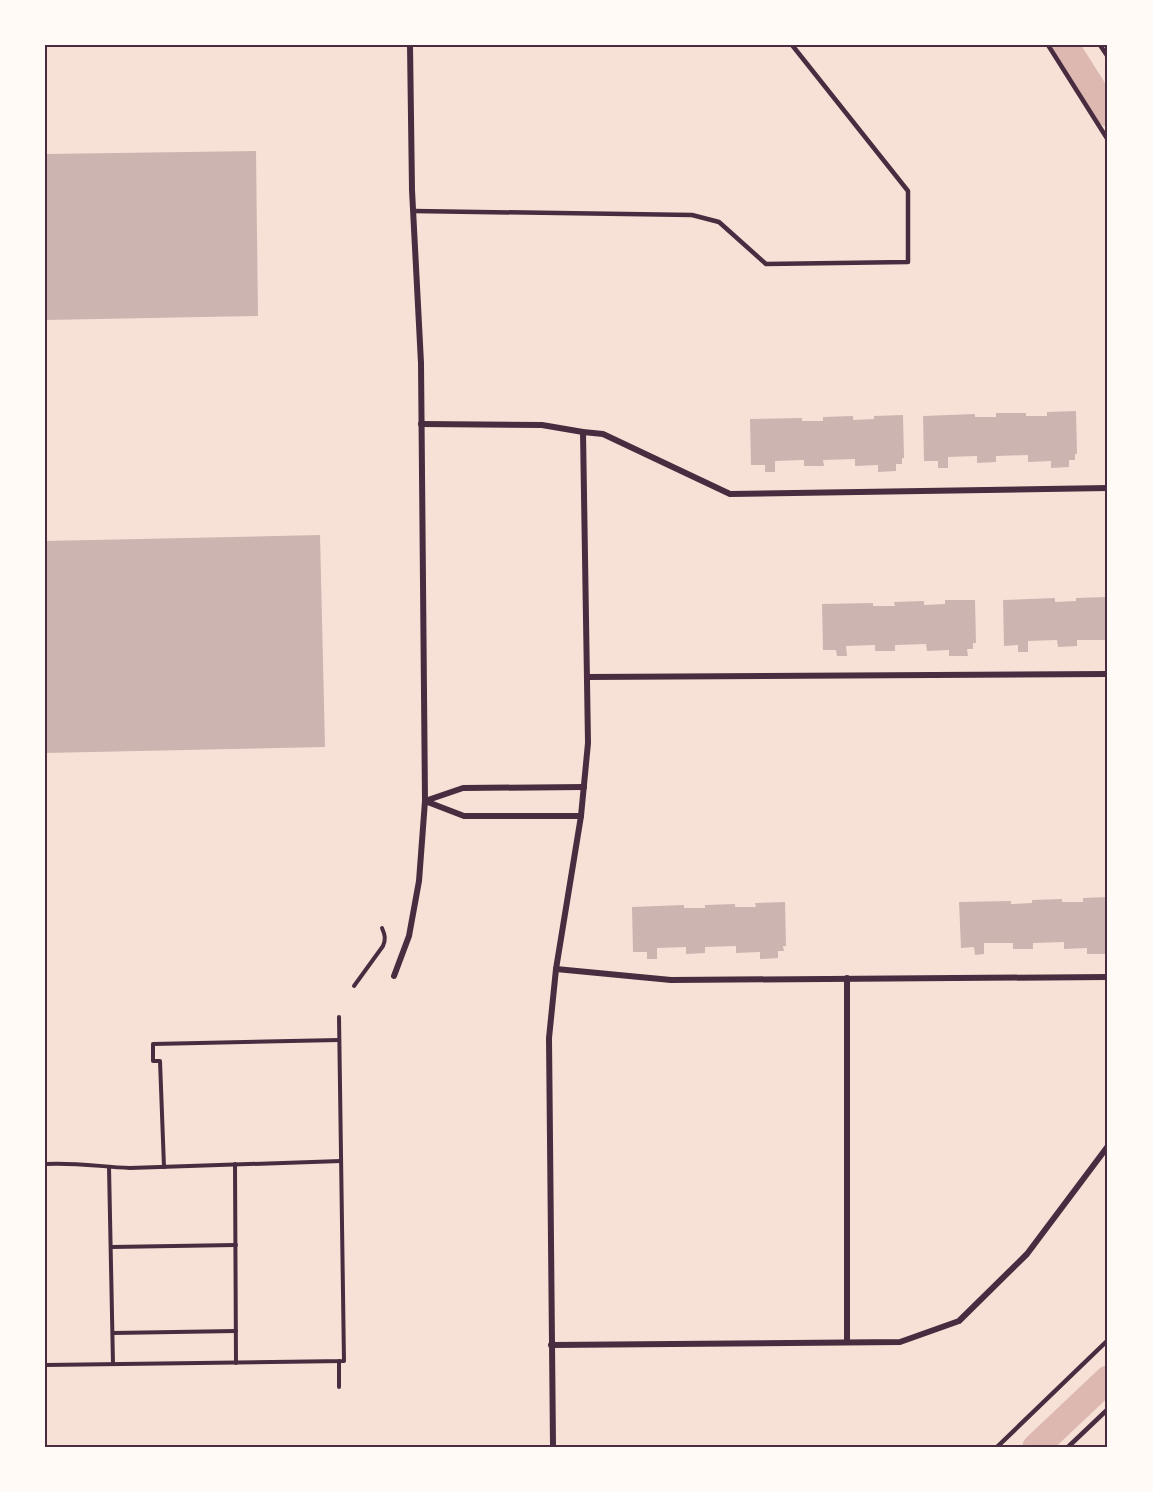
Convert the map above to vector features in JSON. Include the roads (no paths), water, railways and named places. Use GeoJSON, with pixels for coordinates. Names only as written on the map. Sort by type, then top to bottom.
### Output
{"type":"FeatureCollection","features":[{"type":"Feature","properties":{"kind":"street"},"geometry":{"type":"LineString","coordinates":[[394,976],[409,936],[419,881],[424,801],[421,363],[413,211],[410,45]]}},
{"type":"Feature","properties":{"kind":"street"},"geometry":{"type":"LineString","coordinates":[[421,424],[542,425],[603,434],[730,494],[1108,488]]}},
{"type":"Feature","properties":{"kind":"street"},"geometry":{"type":"LineString","coordinates":[[553,1445],[549,1038],[556,969],[581,816],[588,743],[583,432]]}},
{"type":"Feature","properties":{"kind":"street"},"geometry":{"type":"LineString","coordinates":[[587,677],[1108,675]]}},
{"type":"Feature","properties":{"kind":"street"},"geometry":{"type":"LineString","coordinates":[[424,801],[463,788],[584,787]]}},
{"type":"Feature","properties":{"kind":"street"},"geometry":{"type":"LineString","coordinates":[[424,801],[464,816],[581,816]]}},
{"type":"Feature","properties":{"kind":"street"},"geometry":{"type":"LineString","coordinates":[[556,969],[671,980],[1108,977]]}},
{"type":"Feature","properties":{"kind":"street"},"geometry":{"type":"LineString","coordinates":[[847,978],[847,1342]]}},
{"type":"Feature","properties":{"kind":"street"},"geometry":{"type":"LineString","coordinates":[[551,1345],[900,1342],[959,1321],[1028,1254],[1108,1146]]}},
{"type":"Feature","properties":{"kind":"lane"},"geometry":{"type":"LineString","coordinates":[[413,211],[692,215],[719,222],[766,264],[908,262],[908,191],[792,45]]}},
{"type":"Feature","properties":{"kind":"lane"},"geometry":{"type":"LineString","coordinates":[[1048,45],[1108,140]]}},
{"type":"Feature","properties":{"kind":"lane"},"geometry":{"type":"LineString","coordinates":[[1100,45],[1108,57]]}},
{"type":"Feature","properties":{"kind":"lane"},"geometry":{"type":"LineString","coordinates":[[997,1447],[1108,1340]]}},
{"type":"Feature","properties":{"kind":"lane"},"geometry":{"type":"LineString","coordinates":[[1068,1447],[1108,1409]]}},
{"type":"Feature","properties":{"kind":"waterway"},"geometry":{"type":"LineString","coordinates":[[1065,45],[1108,113]]}},
{"type":"Feature","properties":{"kind":"waterway"},"geometry":{"type":"LineString","coordinates":[[1036,1447],[1108,1379]]}}]}
